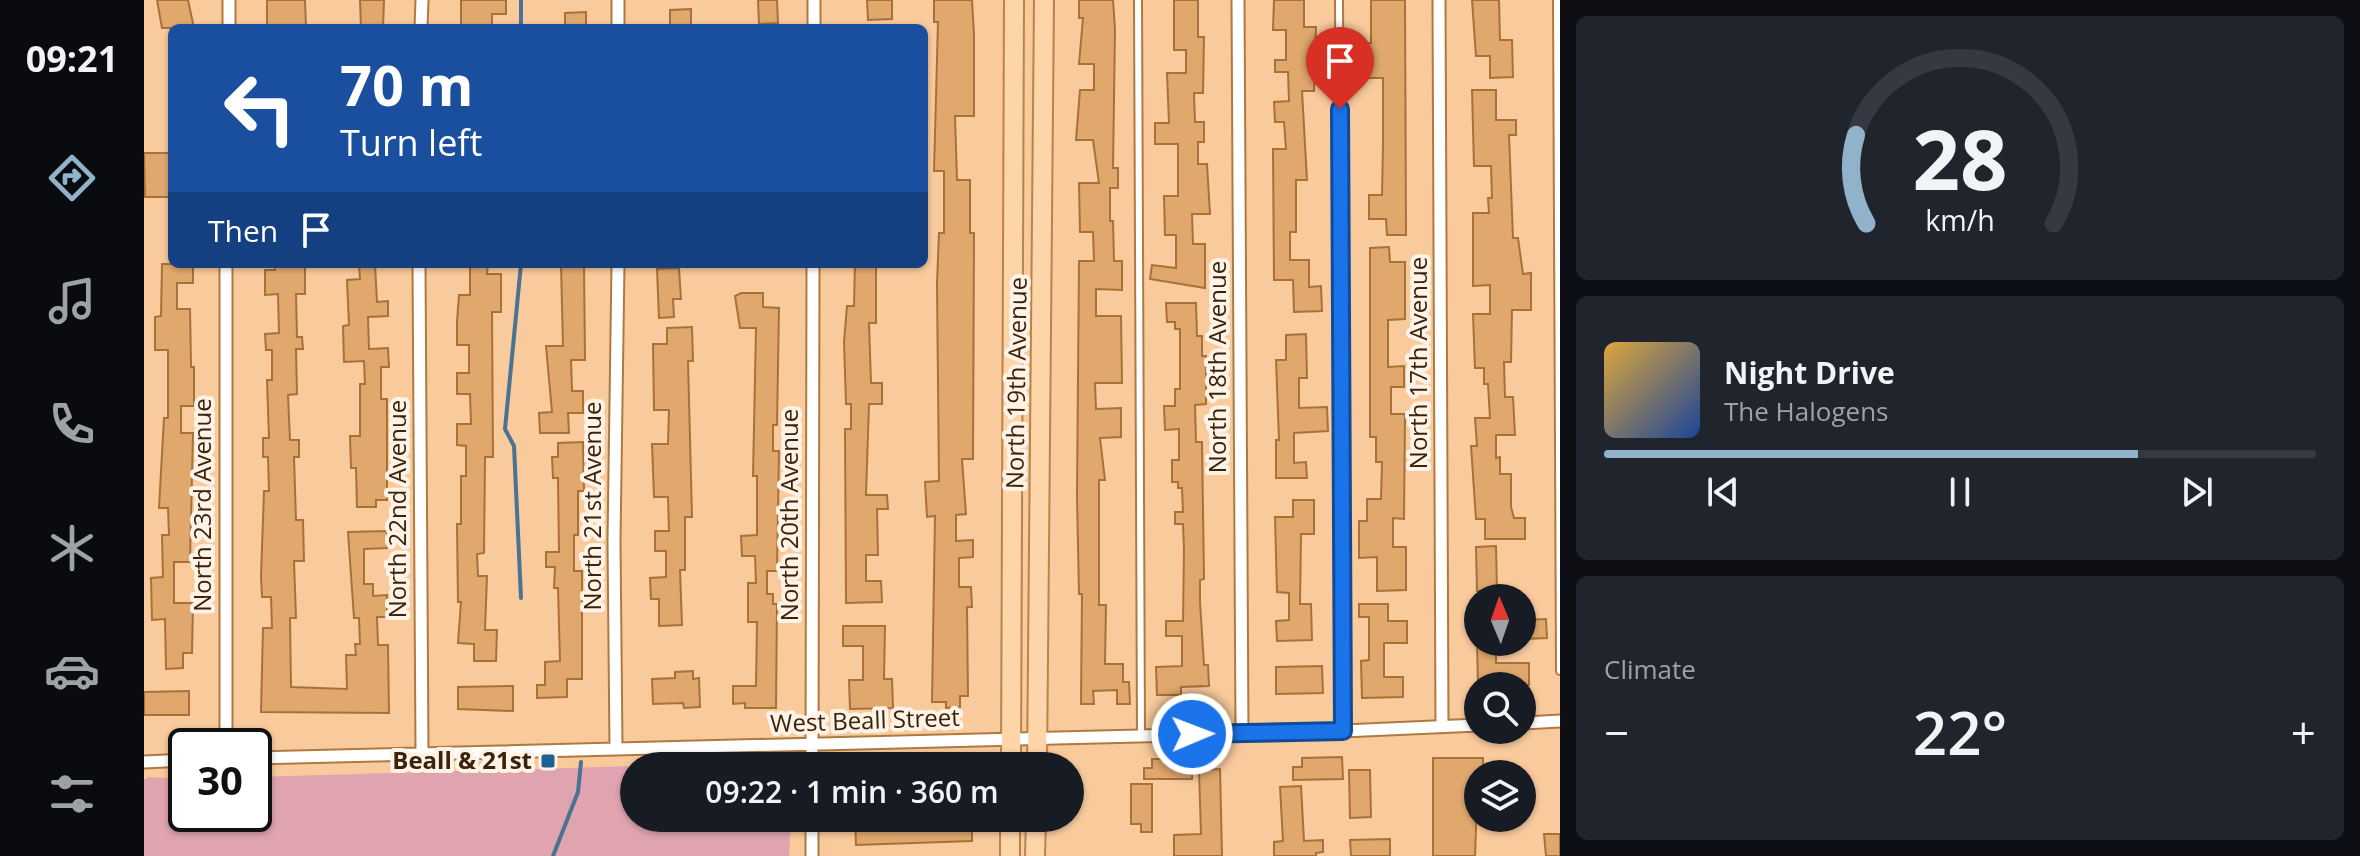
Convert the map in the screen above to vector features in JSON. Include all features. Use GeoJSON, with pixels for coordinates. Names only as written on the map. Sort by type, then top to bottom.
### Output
{"type":"FeatureCollection","features":[{"type":"Feature","properties":{"kind":"main road","name":"North 19th Avenue"},"geometry":{"type":"LineString","coordinates":[[1011,752],[1014,0]]}},
{"type":"Feature","properties":{"kind":"main road","name":"North 19th Avenue"},"geometry":{"type":"LineString","coordinates":[[1037,752],[1044,0]]}},
{"type":"Feature","properties":{"kind":"main road"},"geometry":{"type":"LineString","coordinates":[[1010,832],[1010,856]]}},
{"type":"Feature","properties":{"kind":"main road"},"geometry":{"type":"LineString","coordinates":[[1035,856],[1036,832]]}},
{"type":"Feature","properties":{"kind":"street"},"geometry":{"type":"LineString","coordinates":[[229,0],[229,24]]}},
{"type":"Feature","properties":{"kind":"street"},"geometry":{"type":"LineString","coordinates":[[421,24],[422,0]]}},
{"type":"Feature","properties":{"kind":"street"},"geometry":{"type":"LineString","coordinates":[[618,0],[618,24]]}},
{"type":"Feature","properties":{"kind":"street"},"geometry":{"type":"LineString","coordinates":[[814,0],[814,24]]}},
{"type":"Feature","properties":{"kind":"street","name":"North 18th Avenue"},"geometry":{"type":"LineString","coordinates":[[1238,0],[1242,734]]}},
{"type":"Feature","properties":{"kind":"street","name":"North 17th Avenue"},"geometry":{"type":"LineString","coordinates":[[1439,0],[1442,726]]}},
{"type":"Feature","properties":{"kind":"street","name":"North 23rd Avenue"},"geometry":{"type":"LineString","coordinates":[[226,268],[226,728]]}},
{"type":"Feature","properties":{"kind":"street","name":"North 22nd Avenue"},"geometry":{"type":"LineString","coordinates":[[419,268],[422,753]]}},
{"type":"Feature","properties":{"kind":"street","name":"North 21st Avenue"},"geometry":{"type":"LineString","coordinates":[[616,748],[614,527],[618,268]]}},
{"type":"Feature","properties":{"kind":"street","name":"North 20th Avenue"},"geometry":{"type":"LineString","coordinates":[[812,752],[813,268]]}},
{"type":"Feature","properties":{"kind":"street"},"geometry":{"type":"LineString","coordinates":[[1536,722],[1560,721]]}},
{"type":"Feature","properties":{"kind":"street","name":"West Beall Street"},"geometry":{"type":"LineString","coordinates":[[272,757],[1242,734],[1464,725]]}},
{"type":"Feature","properties":{"kind":"street"},"geometry":{"type":"LineString","coordinates":[[144,762],[168,761]]}},
{"type":"Feature","properties":{"kind":"street"},"geometry":{"type":"LineString","coordinates":[[812,832],[812,856]]}},
{"type":"Feature","properties":{"kind":"lane"},"geometry":{"type":"LineString","coordinates":[[1138,0],[1141,735]]}},
{"type":"Feature","properties":{"kind":"lane"},"geometry":{"type":"LineString","coordinates":[[1339,0],[1343,731]]}},
{"type":"Feature","properties":{"kind":"lane"},"geometry":{"type":"LineString","coordinates":[[1557,0],[1560,671]]}},
{"type":"Feature","properties":{"kind":"shaded area"},"geometry":{"type":"Polygon","coordinates":[[[620,766],[620,832],[790,832],[789,856],[144,856],[144,780],[148,777],[168,778],[168,832],[272,832],[272,776],[620,766]]]}},
{"type":"Feature","properties":{"kind":"building"},"geometry":{"type":"Polygon","coordinates":[[[157,0],[188,0],[193,24],[168,24],[168,28],[162,28],[157,0]]]}},
{"type":"Feature","properties":{"kind":"building"},"geometry":{"type":"Polygon","coordinates":[[[267,0],[305,0],[306,24],[267,24],[267,0]]]}},
{"type":"Feature","properties":{"kind":"building"},"geometry":{"type":"Polygon","coordinates":[[[360,0],[384,0],[383,24],[361,24],[360,0]]]}},
{"type":"Feature","properties":{"kind":"building"},"geometry":{"type":"Polygon","coordinates":[[[461,0],[506,0],[506,14],[492,14],[492,24],[461,24],[461,0]]]}},
{"type":"Feature","properties":{"kind":"building"},"geometry":{"type":"Polygon","coordinates":[[[758,0],[777,0],[778,23],[759,24],[758,0]]]}},
{"type":"Feature","properties":{"kind":"building"},"geometry":{"type":"Polygon","coordinates":[[[867,0],[892,0],[892,19],[868,20],[867,0]]]}},
{"type":"Feature","properties":{"kind":"building"},"geometry":{"type":"Polygon","coordinates":[[[934,0],[972,0],[974,35],[974,116],[955,116],[957,180],[970,180],[970,233],[974,233],[973,459],[962,459],[966,514],[956,515],[956,541],[973,540],[973,557],[959,558],[959,587],[971,587],[972,607],[967,607],[968,696],[960,696],[960,707],[946,708],[946,702],[932,702],[935,516],[927,517],[925,482],[939,481],[937,284],[939,233],[944,233],[944,171],[934,171],[938,22],[934,22],[934,0]]]}},
{"type":"Feature","properties":{"kind":"building"},"geometry":{"type":"Polygon","coordinates":[[[1079,0],[1113,0],[1113,168],[1118,168],[1118,188],[1110,188],[1110,221],[1113,221],[1114,261],[1122,261],[1122,290],[1096,289],[1096,316],[1121,316],[1122,383],[1095,383],[1096,409],[1121,408],[1121,437],[1100,438],[1105,480],[1099,480],[1099,605],[1106,605],[1105,664],[1123,664],[1123,682],[1129,682],[1130,704],[1117,704],[1117,690],[1093,691],[1094,704],[1081,704],[1082,594],[1079,594],[1077,496],[1079,261],[1094,261],[1093,232],[1080,232],[1079,183],[1099,183],[1093,140],[1076,140],[1080,90],[1094,90],[1094,64],[1079,64],[1083,18],[1079,18],[1079,0]]]}},
{"type":"Feature","properties":{"kind":"building"},"geometry":{"type":"Polygon","coordinates":[[[1174,0],[1198,0],[1198,37],[1204,37],[1203,93],[1194,93],[1195,122],[1204,122],[1204,142],[1198,142],[1198,164],[1207,164],[1210,214],[1192,214],[1193,244],[1205,244],[1205,288],[1150,279],[1152,265],[1176,268],[1176,235],[1165,235],[1164,196],[1178,196],[1178,144],[1155,144],[1155,123],[1169,123],[1167,73],[1186,73],[1186,50],[1174,50],[1174,0]]]}},
{"type":"Feature","properties":{"kind":"building"},"geometry":{"type":"Polygon","coordinates":[[[1274,0],[1304,0],[1304,27],[1316,27],[1314,91],[1302,91],[1307,180],[1296,180],[1296,232],[1290,232],[1290,260],[1309,260],[1309,287],[1321,286],[1322,311],[1294,312],[1293,280],[1274,280],[1273,149],[1286,149],[1284,122],[1275,122],[1274,102],[1289,101],[1288,72],[1275,72],[1275,60],[1286,60],[1286,30],[1273,30],[1274,0]]]}},
{"type":"Feature","properties":{"kind":"building"},"geometry":{"type":"Polygon","coordinates":[[[1371,0],[1405,0],[1406,235],[1387,235],[1386,219],[1369,219],[1369,195],[1382,195],[1383,144],[1383,78],[1359,78],[1364,43],[1371,43],[1371,0]]]}},
{"type":"Feature","properties":{"kind":"building"},"geometry":{"type":"Polygon","coordinates":[[[1472,0],[1499,0],[1500,40],[1512,40],[1513,77],[1490,78],[1490,56],[1476,56],[1472,0]]]}},
{"type":"Feature","properties":{"kind":"building"},"geometry":{"type":"Polygon","coordinates":[[[691,9],[691,24],[670,24],[670,10],[691,9]]]}},
{"type":"Feature","properties":{"kind":"building"},"geometry":{"type":"Polygon","coordinates":[[[586,12],[586,24],[565,24],[565,13],[586,12]]]}},
{"type":"Feature","properties":{"kind":"building"},"geometry":{"type":"Polygon","coordinates":[[[1472,90],[1496,90],[1496,120],[1516,120],[1516,135],[1509,135],[1513,238],[1518,238],[1523,274],[1531,273],[1531,310],[1512,310],[1511,362],[1504,362],[1505,397],[1513,397],[1515,435],[1496,435],[1496,458],[1500,457],[1500,474],[1511,474],[1511,507],[1514,518],[1525,518],[1525,539],[1485,539],[1485,519],[1476,519],[1471,446],[1477,446],[1475,418],[1490,418],[1484,368],[1475,368],[1473,314],[1490,314],[1490,285],[1473,286],[1473,213],[1489,213],[1488,198],[1492,198],[1491,166],[1474,166],[1472,90]]]}},
{"type":"Feature","properties":{"kind":"building"},"geometry":{"type":"Polygon","coordinates":[[[144,153],[168,153],[168,197],[145,197],[144,153]]]}},
{"type":"Feature","properties":{"kind":"building"},"geometry":{"type":"Polygon","coordinates":[[[1389,247],[1390,262],[1405,262],[1405,319],[1388,320],[1388,367],[1404,366],[1404,387],[1391,387],[1391,414],[1405,414],[1404,519],[1393,518],[1393,547],[1406,547],[1406,590],[1377,591],[1377,557],[1359,558],[1359,521],[1367,521],[1367,499],[1381,499],[1382,462],[1376,462],[1376,437],[1370,437],[1370,248],[1389,247]]]}},
{"type":"Feature","properties":{"kind":"building"},"geometry":{"type":"Polygon","coordinates":[[[162,264],[168,264],[168,268],[193,268],[193,283],[177,283],[177,309],[190,309],[191,367],[194,367],[194,406],[181,406],[181,433],[193,433],[190,562],[174,562],[174,603],[193,603],[192,653],[183,653],[183,668],[166,669],[165,619],[152,620],[151,578],[163,577],[162,535],[169,535],[168,508],[159,508],[164,418],[168,418],[168,350],[155,350],[155,317],[161,316],[162,264]]]}},
{"type":"Feature","properties":{"kind":"building"},"geometry":{"type":"Polygon","coordinates":[[[305,268],[305,294],[296,294],[297,337],[302,337],[303,349],[296,349],[297,394],[288,395],[290,440],[299,440],[299,457],[294,457],[296,520],[303,520],[304,561],[294,561],[296,618],[290,618],[291,687],[347,689],[346,655],[356,655],[355,644],[360,644],[359,618],[354,618],[348,532],[387,531],[387,548],[364,549],[364,584],[373,584],[373,596],[387,595],[387,617],[377,617],[378,645],[388,645],[389,713],[261,712],[263,628],[272,628],[271,597],[262,597],[261,576],[264,491],[269,491],[268,457],[263,457],[263,438],[269,438],[267,380],[272,380],[272,350],[266,350],[265,334],[279,333],[278,294],[265,295],[265,270],[305,268]]]}},
{"type":"Feature","properties":{"kind":"building"},"geometry":{"type":"Polygon","coordinates":[[[359,268],[375,268],[377,302],[388,301],[388,316],[368,317],[369,349],[388,348],[389,367],[381,367],[381,399],[387,399],[387,500],[376,500],[376,507],[357,507],[356,468],[351,468],[350,436],[360,436],[360,384],[365,384],[364,361],[344,362],[343,326],[349,325],[347,280],[360,279],[359,268]]]}},
{"type":"Feature","properties":{"kind":"building"},"geometry":{"type":"Polygon","coordinates":[[[470,268],[488,268],[487,274],[501,274],[501,312],[492,312],[493,457],[485,457],[484,553],[477,554],[478,576],[487,576],[485,630],[497,630],[496,661],[474,661],[474,644],[458,643],[461,602],[458,602],[457,524],[461,524],[461,476],[466,476],[466,446],[457,445],[457,424],[471,424],[470,394],[457,394],[457,373],[469,373],[469,345],[457,345],[457,322],[459,295],[470,295],[470,268]]]}},
{"type":"Feature","properties":{"kind":"building"},"geometry":{"type":"Polygon","coordinates":[[[561,268],[584,268],[585,360],[571,360],[572,391],[583,391],[583,413],[568,413],[569,433],[540,433],[539,413],[552,412],[546,346],[563,346],[561,268]]]}},
{"type":"Feature","properties":{"kind":"building"},"geometry":{"type":"Polygon","coordinates":[[[679,268],[681,299],[673,299],[674,317],[659,318],[657,269],[679,268]]]}},
{"type":"Feature","properties":{"kind":"building"},"geometry":{"type":"Polygon","coordinates":[[[855,268],[876,268],[876,323],[869,323],[871,383],[882,383],[882,404],[869,404],[866,495],[887,495],[888,509],[877,509],[878,555],[866,555],[866,581],[881,581],[882,602],[846,603],[845,429],[851,429],[851,404],[846,404],[844,342],[847,306],[854,306],[855,268]]]}},
{"type":"Feature","properties":{"kind":"building"},"geometry":{"type":"Polygon","coordinates":[[[763,293],[763,307],[779,308],[777,425],[773,425],[773,451],[779,451],[777,571],[767,571],[767,594],[773,594],[773,604],[777,604],[776,708],[745,708],[745,703],[733,704],[733,686],[756,686],[757,622],[748,622],[748,583],[756,583],[755,556],[742,556],[741,536],[757,535],[757,476],[753,476],[756,328],[740,328],[735,296],[763,293]]]}},
{"type":"Feature","properties":{"kind":"building"},"geometry":{"type":"Polygon","coordinates":[[[1166,303],[1196,303],[1197,336],[1202,336],[1202,356],[1206,356],[1206,404],[1195,405],[1196,442],[1202,442],[1204,579],[1200,580],[1200,602],[1204,665],[1208,665],[1209,686],[1181,687],[1181,695],[1157,695],[1156,667],[1182,666],[1182,636],[1166,636],[1166,621],[1183,621],[1184,549],[1183,524],[1175,524],[1175,512],[1183,512],[1182,488],[1178,488],[1178,482],[1172,482],[1172,460],[1179,460],[1179,429],[1165,430],[1164,406],[1175,406],[1175,389],[1180,389],[1180,329],[1175,329],[1175,322],[1167,322],[1166,303]]]}},
{"type":"Feature","properties":{"kind":"building"},"geometry":{"type":"Polygon","coordinates":[[[692,327],[693,361],[688,361],[692,517],[685,517],[685,570],[680,570],[682,625],[659,626],[659,599],[651,599],[650,578],[666,577],[666,551],[655,551],[655,531],[669,531],[668,497],[654,497],[652,444],[668,444],[669,410],[654,410],[653,344],[667,344],[667,328],[692,327]]]}},
{"type":"Feature","properties":{"kind":"building"},"geometry":{"type":"Polygon","coordinates":[[[1306,334],[1307,378],[1299,378],[1299,408],[1327,407],[1328,431],[1294,433],[1294,463],[1306,462],[1307,478],[1276,478],[1276,440],[1279,440],[1276,360],[1286,360],[1286,335],[1306,334]]]}},
{"type":"Feature","properties":{"kind":"building"},"geometry":{"type":"Polygon","coordinates":[[[583,442],[584,491],[578,491],[578,535],[574,535],[574,571],[582,571],[582,679],[567,679],[567,697],[537,698],[537,685],[545,685],[545,662],[560,661],[555,567],[546,567],[546,552],[559,552],[558,478],[553,478],[552,457],[558,457],[558,443],[583,442]]]}},
{"type":"Feature","properties":{"kind":"building"},"geometry":{"type":"Polygon","coordinates":[[[1293,500],[1314,500],[1314,534],[1301,534],[1300,604],[1311,604],[1312,640],[1277,641],[1276,621],[1289,620],[1289,593],[1277,592],[1275,517],[1293,517],[1293,500]]]}},
{"type":"Feature","properties":{"kind":"building"},"geometry":{"type":"Polygon","coordinates":[[[1496,546],[1497,584],[1477,584],[1476,547],[1496,546]]]}},
{"type":"Feature","properties":{"kind":"building"},"geometry":{"type":"Polygon","coordinates":[[[1359,604],[1388,604],[1388,621],[1407,621],[1407,643],[1384,643],[1384,677],[1403,677],[1403,697],[1362,698],[1361,661],[1369,660],[1369,617],[1359,617],[1359,604]]]}},
{"type":"Feature","properties":{"kind":"building"},"geometry":{"type":"Polygon","coordinates":[[[1536,619],[1546,619],[1547,638],[1536,638],[1536,619]]]}},
{"type":"Feature","properties":{"kind":"building"},"geometry":{"type":"Polygon","coordinates":[[[843,626],[885,626],[884,679],[892,679],[893,708],[850,709],[849,680],[863,680],[863,646],[843,646],[843,626]]]}},
{"type":"Feature","properties":{"kind":"building"},"geometry":{"type":"Polygon","coordinates":[[[1477,656],[1496,656],[1496,663],[1529,663],[1529,672],[1478,672],[1477,656]]]}},
{"type":"Feature","properties":{"kind":"building"},"geometry":{"type":"Polygon","coordinates":[[[1322,666],[1323,693],[1276,694],[1276,667],[1322,666]]]}},
{"type":"Feature","properties":{"kind":"building"},"geometry":{"type":"Polygon","coordinates":[[[693,671],[693,679],[699,678],[700,707],[684,708],[683,703],[653,704],[652,679],[675,678],[675,672],[693,671]]]}},
{"type":"Feature","properties":{"kind":"building"},"geometry":{"type":"Polygon","coordinates":[[[513,686],[513,711],[458,709],[458,687],[513,686]]]}},
{"type":"Feature","properties":{"kind":"building"},"geometry":{"type":"Polygon","coordinates":[[[189,691],[189,715],[144,715],[144,692],[189,691]]]}},
{"type":"Feature","properties":{"kind":"building"},"geometry":{"type":"Polygon","coordinates":[[[1342,757],[1343,779],[1293,780],[1293,767],[1302,767],[1302,758],[1342,757]]]}},
{"type":"Feature","properties":{"kind":"building"},"geometry":{"type":"Polygon","coordinates":[[[1433,758],[1483,758],[1464,760],[1464,832],[1476,832],[1475,856],[1433,856],[1433,758]]]}},
{"type":"Feature","properties":{"kind":"building"},"geometry":{"type":"Polygon","coordinates":[[[1152,759],[1192,759],[1192,779],[1144,779],[1144,768],[1152,768],[1152,759]]]}},
{"type":"Feature","properties":{"kind":"building"},"geometry":{"type":"Polygon","coordinates":[[[1220,769],[1222,856],[1174,856],[1174,835],[1201,834],[1199,770],[1220,769]]]}},
{"type":"Feature","properties":{"kind":"building"},"geometry":{"type":"Polygon","coordinates":[[[1349,770],[1370,770],[1371,817],[1350,818],[1349,770]]]}},
{"type":"Feature","properties":{"kind":"building"},"geometry":{"type":"Polygon","coordinates":[[[1131,784],[1152,784],[1152,832],[1141,832],[1141,824],[1131,824],[1131,784]]]}},
{"type":"Feature","properties":{"kind":"building"},"geometry":{"type":"Polygon","coordinates":[[[1301,786],[1304,841],[1323,840],[1323,852],[1316,853],[1316,856],[1274,856],[1274,842],[1283,841],[1280,787],[1301,786]]]}},
{"type":"Feature","properties":{"kind":"building"},"geometry":{"type":"Polygon","coordinates":[[[856,832],[972,832],[972,841],[856,845],[856,832]]]}},
{"type":"Feature","properties":{"kind":"building"},"geometry":{"type":"Polygon","coordinates":[[[1544,834],[1560,834],[1560,856],[1546,856],[1544,834]]]}},
{"type":"Feature","properties":{"kind":"building"},"geometry":{"type":"Polygon","coordinates":[[[1390,839],[1390,856],[1351,856],[1350,840],[1390,839]]]}},
{"type":"Feature","properties":{"kind":"waterway"},"geometry":{"type":"LineString","coordinates":[[521,0],[521,24]]}},
{"type":"Feature","properties":{"kind":"waterway"},"geometry":{"type":"LineString","coordinates":[[521,268],[505,429],[514,446],[521,598]]}},
{"type":"Feature","properties":{"kind":"waterway"},"geometry":{"type":"LineString","coordinates":[[553,856],[578,792],[581,762]]}},
{"type":"Feature","properties":{"kind":"place","name":"Beall & 21st"},"geometry":{"type":"Point","coordinates":[548,761]}},
{"type":"Feature","properties":{"kind":"route"},"geometry":{"type":"LineString","coordinates":[[1192,734],[1343,731],[1340,109]]}}]}
